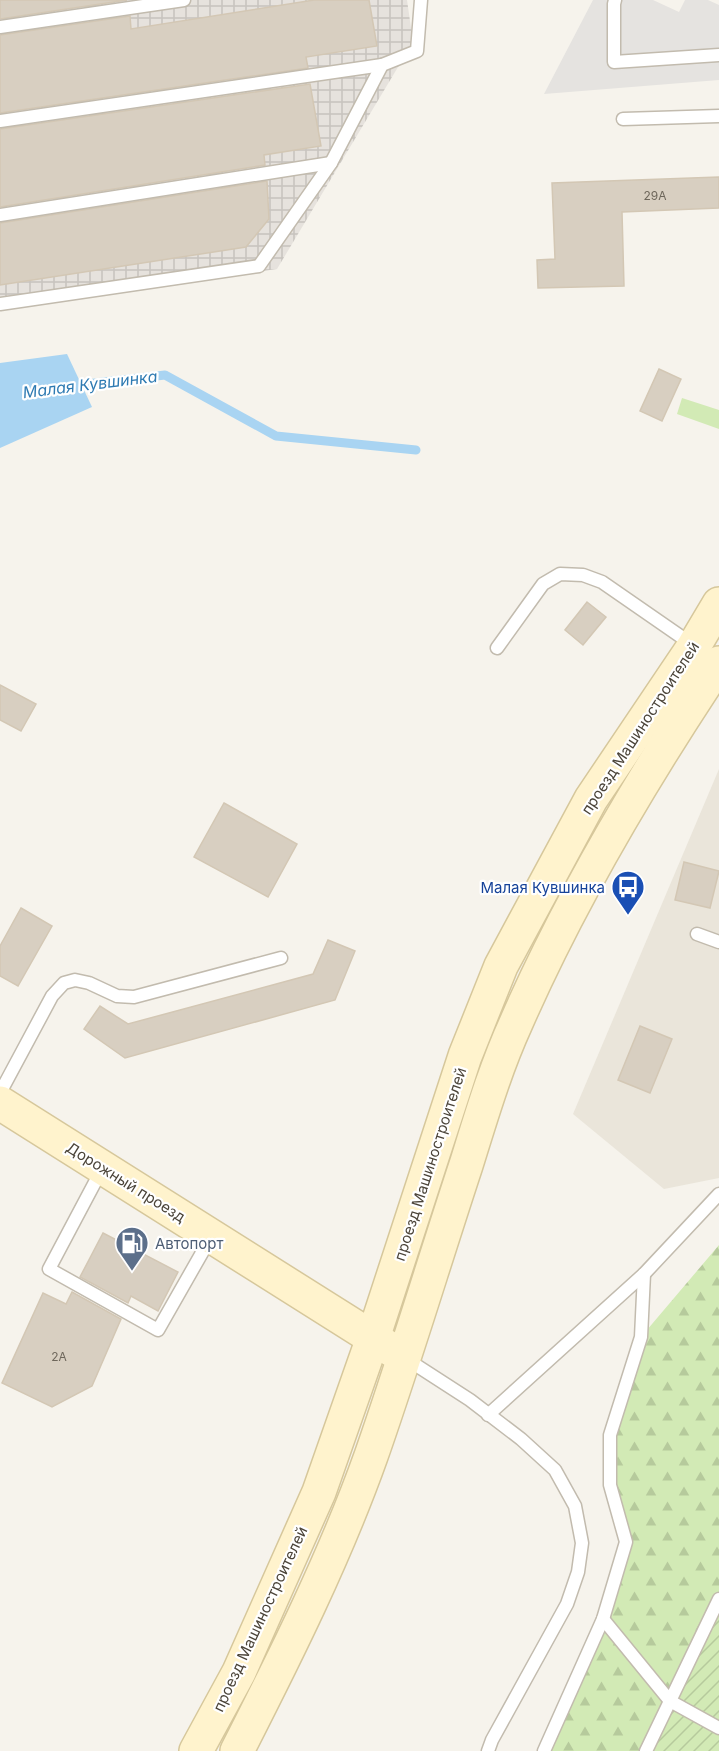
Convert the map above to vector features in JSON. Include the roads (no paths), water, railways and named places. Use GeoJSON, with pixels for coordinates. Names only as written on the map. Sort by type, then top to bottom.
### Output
{"type":"FeatureCollection","features":[{"type":"Feature","properties":{"kind":"main road","name":"проезд Машиностроителей"},"geometry":{"type":"LineString","coordinates":[[237,1751],[327,1564],[369,1459],[490,1091],[515,1024],[557,937],[711,657],[719,604]]}},
{"type":"Feature","properties":{"kind":"main road","name":"проезд Машиностроителей"},"geometry":{"type":"LineString","coordinates":[[196,1751],[239,1672],[319,1492],[373,1338],[465,1056],[501,966],[591,800],[711,657]]}},
{"type":"Feature","properties":{"kind":"main road","name":"Дорожный проезд"},"geometry":{"type":"LineString","coordinates":[[0,1103],[404,1358]]}},
{"type":"Feature","properties":{"kind":"lane"},"geometry":{"type":"LineString","coordinates":[[0,27],[184,0]]}},
{"type":"Feature","properties":{"kind":"lane"},"geometry":{"type":"LineString","coordinates":[[0,122],[382,65],[417,51],[421,0]]}},
{"type":"Feature","properties":{"kind":"lane"},"geometry":{"type":"LineString","coordinates":[[615,0],[614,62],[719,55]]}},
{"type":"Feature","properties":{"kind":"lane"},"geometry":{"type":"LineString","coordinates":[[0,304],[259,266],[331,163],[382,65]]}},
{"type":"Feature","properties":{"kind":"lane"},"geometry":{"type":"LineString","coordinates":[[624,119],[719,116]]}},
{"type":"Feature","properties":{"kind":"lane"},"geometry":{"type":"LineString","coordinates":[[0,215],[331,163]]}},
{"type":"Feature","properties":{"kind":"lane"},"geometry":{"type":"LineString","coordinates":[[497,648],[543,584],[560,574],[583,575],[602,582],[711,657]]}},
{"type":"Feature","properties":{"kind":"lane"},"geometry":{"type":"LineString","coordinates":[[697,934],[719,942]]}},
{"type":"Feature","properties":{"kind":"lane"},"geometry":{"type":"LineString","coordinates":[[0,1093],[52,996],[64,983],[75,980],[89,983],[117,996],[134,997],[281,958]]}},
{"type":"Feature","properties":{"kind":"lane"},"geometry":{"type":"LineString","coordinates":[[103,1168],[49,1269],[158,1330],[212,1235]]}},
{"type":"Feature","properties":{"kind":"lane"},"geometry":{"type":"LineString","coordinates":[[488,1414],[644,1274],[719,1194]]}},
{"type":"Feature","properties":{"kind":"lane"},"geometry":{"type":"LineString","coordinates":[[544,1751],[603,1619],[626,1542],[610,1485],[609,1435],[641,1336],[644,1274]]}},
{"type":"Feature","properties":{"kind":"lane"},"geometry":{"type":"LineString","coordinates":[[404,1358],[521,1439],[555,1470],[575,1506],[582,1544],[578,1572],[567,1604],[488,1751]]}},
{"type":"Feature","properties":{"kind":"lane"},"geometry":{"type":"LineString","coordinates":[[646,1751],[719,1599]]}},
{"type":"Feature","properties":{"kind":"lane"},"geometry":{"type":"LineString","coordinates":[[603,1619],[670,1701],[719,1728]]}},
{"type":"Feature","properties":{"kind":"water"},"geometry":{"type":"Polygon","coordinates":[[[67,354],[92,407],[0,448],[0,363],[67,354]]]}},
{"type":"Feature","properties":{"kind":"waterway","name":"Малая Кувшинка"},"geometry":{"type":"LineString","coordinates":[[69,386],[165,375],[276,436],[416,450]]}},
{"type":"Feature","properties":{"kind":"place","name":"Малая Кувшинка"},"geometry":{"type":"Point","coordinates":[628,916]}},
{"type":"Feature","properties":{"kind":"place","name":"Автопорт"},"geometry":{"type":"Point","coordinates":[132,1272]}}]}
